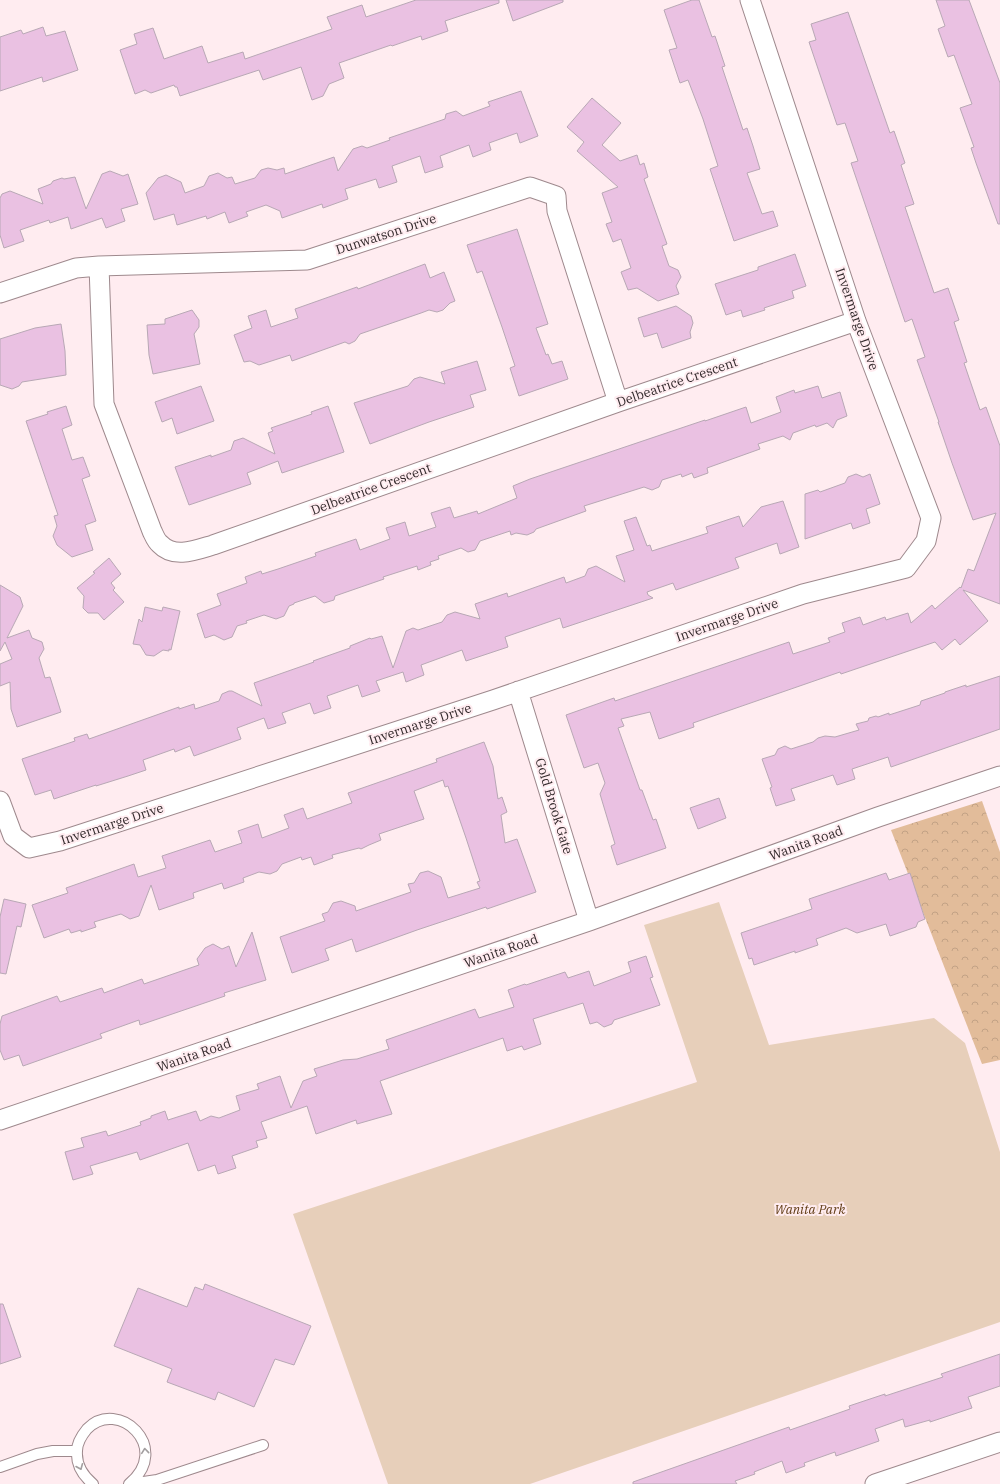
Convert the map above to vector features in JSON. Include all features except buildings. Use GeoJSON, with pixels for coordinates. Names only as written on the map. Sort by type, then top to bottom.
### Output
{"type":"FeatureCollection","features":[{"type":"Feature","properties":{"kind":"street","name":"Invermarge Drive"},"geometry":{"type":"LineString","coordinates":[[0,801],[12,836],[29,848],[60,842],[518,691],[803,594],[906,568],[926,541],[931,518],[856,321],[750,0]]}},
{"type":"Feature","properties":{"kind":"street","name":"Dunwatson Drive"},"geometry":{"type":"LineString","coordinates":[[0,293],[76,268],[99,266],[307,260],[530,187],[556,196],[557,211],[618,402]]}},
{"type":"Feature","properties":{"kind":"street","name":"Delbeatrice Crescent"},"geometry":{"type":"LineString","coordinates":[[99,266],[104,404],[152,531],[159,544],[178,553],[189,552],[214,545],[618,402],[856,321]]}},
{"type":"Feature","properties":{"kind":"street","name":"Gold Brook Gate"},"geometry":{"type":"LineString","coordinates":[[518,691],[589,921]]}},
{"type":"Feature","properties":{"kind":"street","name":"Wanita Road"},"geometry":{"type":"LineString","coordinates":[[0,1120],[589,921],[870,820],[1000,776]]}},
{"type":"Feature","properties":{"kind":"street"},"geometry":{"type":"LineString","coordinates":[[875,1484],[1000,1442]]}},
{"type":"Feature","properties":{"kind":"lane"},"geometry":{"type":"LineString","coordinates":[[94,1484],[86,1478],[79,1469],[76,1457],[77,1446],[82,1435],[90,1426],[100,1421],[112,1420],[123,1422],[133,1427],[145,1446],[146,1457],[143,1468],[137,1477],[129,1484]]}},
{"type":"Feature","properties":{"kind":"lane"},"geometry":{"type":"LineString","coordinates":[[129,1484],[157,1480],[263,1445]]}},
{"type":"Feature","properties":{"kind":"lane"},"geometry":{"type":"LineString","coordinates":[[0,1467],[37,1454],[53,1451],[77,1451]]}},
{"type":"Feature","properties":{"kind":"green space"},"geometry":{"type":"Polygon","coordinates":[[[982,801],[1000,852],[1000,1060],[982,1064],[891,830],[982,801]]]}},
{"type":"Feature","properties":{"kind":"green space","name":"Wanita Park"},"geometry":{"type":"Polygon","coordinates":[[[719,902],[769,1045],[934,1018],[965,1043],[1000,1152],[1000,1322],[530,1484],[388,1484],[293,1214],[697,1082],[644,925],[719,902]]]}}]}
